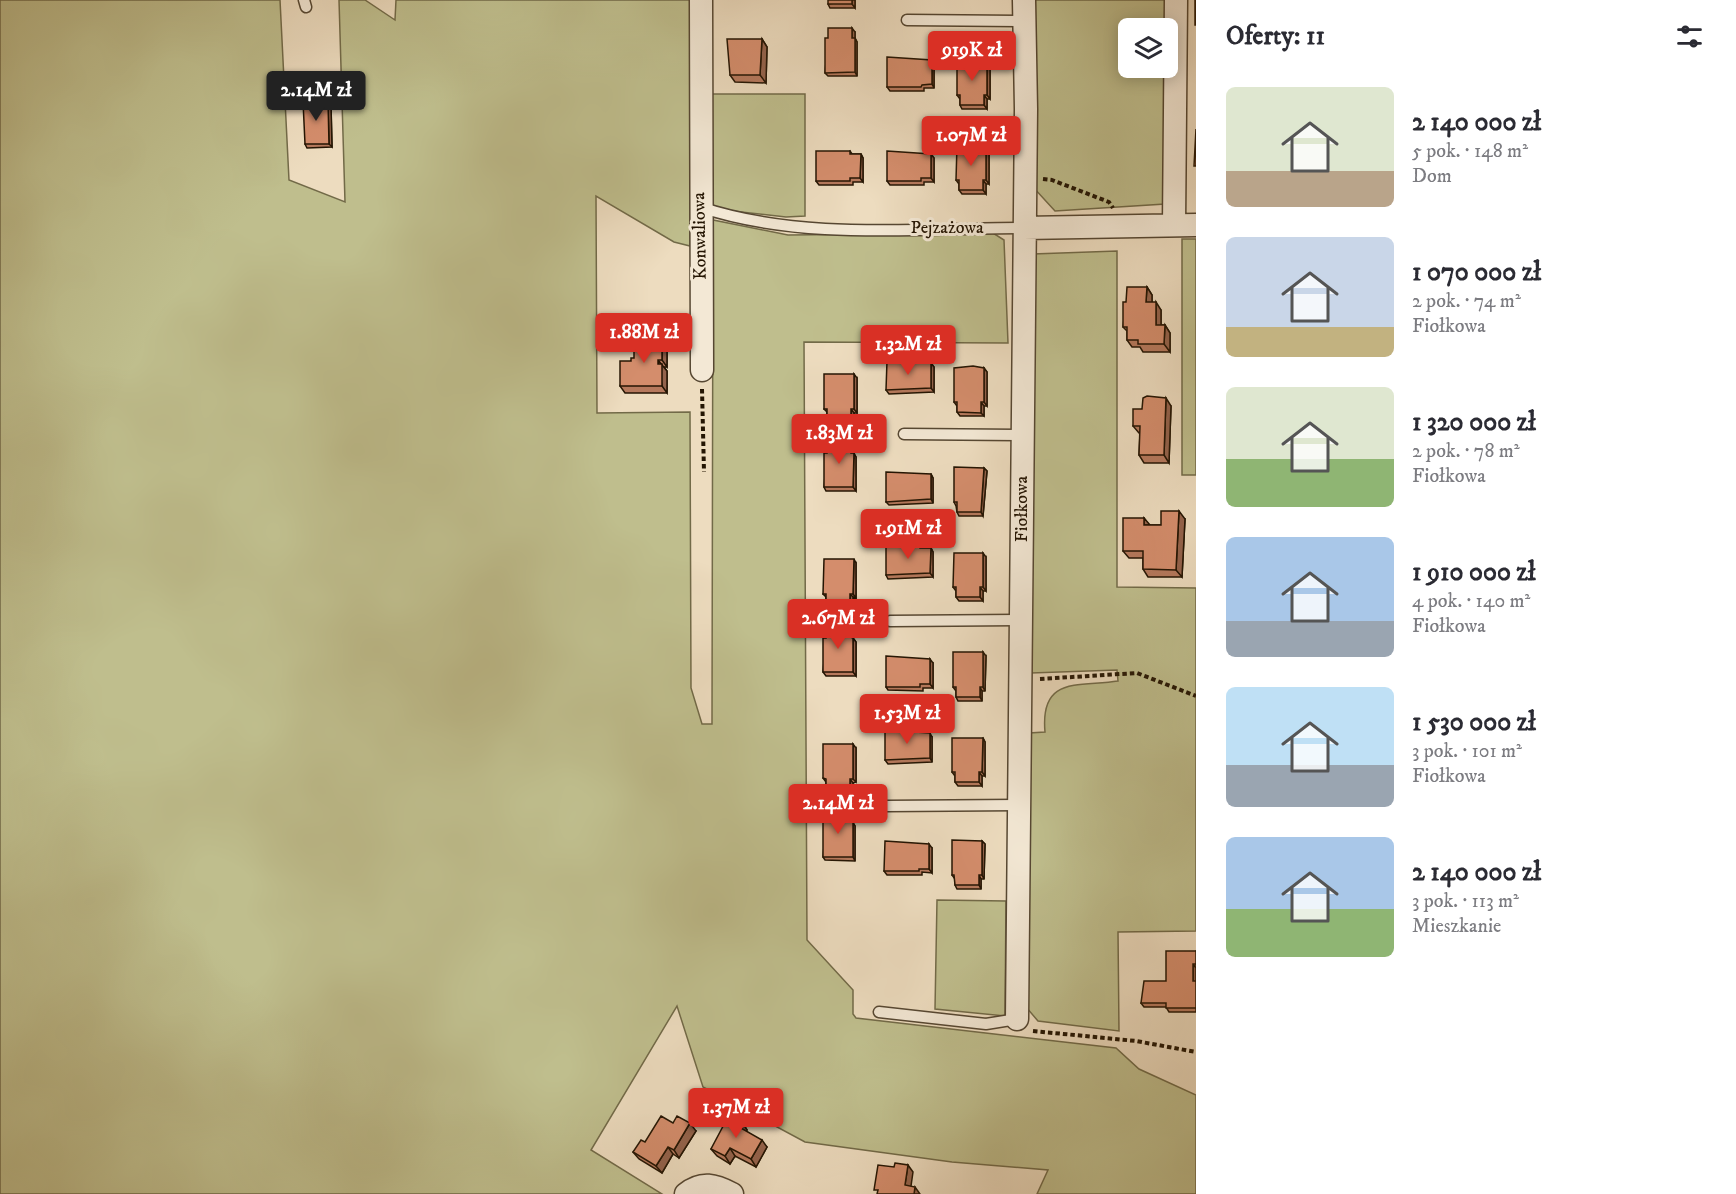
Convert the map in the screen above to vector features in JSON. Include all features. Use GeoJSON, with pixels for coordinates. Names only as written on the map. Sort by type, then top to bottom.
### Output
{"type":"FeatureCollection","features":[{"type":"Feature","properties":{"kind":"street","name":"Konwaliowa"},"geometry":{"type":"LineString","coordinates":[[701,0],[699,207],[702,370]]}},
{"type":"Feature","properties":{"kind":"street"},"geometry":{"type":"LineString","coordinates":[[1176,0],[1185,225]]}},
{"type":"Feature","properties":{"kind":"street","name":"Fiołkowa"},"geometry":{"type":"LineString","coordinates":[[1017,1019],[1022,681],[1024,11]]}},
{"type":"Feature","properties":{"kind":"street","name":"Pejzażowa"},"geometry":{"type":"LineString","coordinates":[[1024,228],[1185,225]]}},
{"type":"Feature","properties":{"kind":"street"},"geometry":{"type":"LineString","coordinates":[[686,1194],[695,1187],[711,1185],[732,1194]]}},
{"type":"Feature","properties":{"kind":"lane"},"geometry":{"type":"LineString","coordinates":[[907,20],[1024,11]]}},
{"type":"Feature","properties":{"kind":"lane","name":"Pejzażowa"},"geometry":{"type":"LineString","coordinates":[[699,207],[729,217],[807,229],[1024,228]]}},
{"type":"Feature","properties":{"kind":"lane"},"geometry":{"type":"LineString","coordinates":[[904,434],[1022,435]]}},
{"type":"Feature","properties":{"kind":"lane"},"geometry":{"type":"LineString","coordinates":[[890,621],[1022,620]]}},
{"type":"Feature","properties":{"kind":"lane"},"geometry":{"type":"LineString","coordinates":[[886,806],[1019,805]]}},
{"type":"Feature","properties":{"kind":"lane"},"geometry":{"type":"LineString","coordinates":[[879,1012],[986,1024],[1017,1019]]}},
{"type":"Feature","properties":{"kind":"path"},"geometry":{"type":"LineString","coordinates":[[1025,177],[1052,180],[1109,202],[1126,226]]}},
{"type":"Feature","properties":{"kind":"path"},"geometry":{"type":"LineString","coordinates":[[702,370],[704,472]]}},
{"type":"Feature","properties":{"kind":"path"},"geometry":{"type":"LineString","coordinates":[[1022,681],[1137,673],[1196,696]]}},
{"type":"Feature","properties":{"kind":"path"},"geometry":{"type":"LineString","coordinates":[[1017,1019],[1023,1027],[1040,1033],[1136,1041],[1196,1052]]}},
{"type":"Feature","properties":{"kind":"shaded area"},"geometry":{"type":"Polygon","coordinates":[[[0,0],[280,0],[289,180],[345,202],[339,0],[365,0],[395,20],[396,0],[693,0],[690,246],[674,242],[596,196],[597,413],[690,412],[691,688],[702,724],[712,724],[713,220],[788,235],[993,233],[1004,240],[1008,343],[804,342],[807,940],[853,990],[853,1014],[856,1018],[1116,1048],[1139,1069],[1196,1095],[1196,1194],[1037,1194],[1048,1170],[952,1162],[805,1142],[703,1087],[677,1006],[591,1150],[662,1194],[0,1194],[0,0]]]}},
{"type":"Feature","properties":{"kind":"shaded area"},"geometry":{"type":"Polygon","coordinates":[[[1034,0],[1168,0],[1168,18],[1118,18],[1118,78],[1167,78],[1165,204],[1055,211],[1033,187],[1034,0]]]}},
{"type":"Feature","properties":{"kind":"shaded area"},"geometry":{"type":"Polygon","coordinates":[[[708,94],[805,94],[805,216],[786,217],[714,209],[708,199],[708,94]]]}},
{"type":"Feature","properties":{"kind":"shaded area"},"geometry":{"type":"Polygon","coordinates":[[[1182,239],[1196,239],[1196,475],[1182,475],[1182,239]]]}},
{"type":"Feature","properties":{"kind":"shaded area"},"geometry":{"type":"Polygon","coordinates":[[[1117,251],[1117,587],[1196,588],[1196,931],[1118,932],[1119,1031],[1038,1021],[1026,1007],[1029,733],[1045,732],[1045,714],[1049,701],[1055,693],[1076,685],[1118,681],[1117,670],[1031,673],[1033,254],[1117,251]]]}},
{"type":"Feature","properties":{"kind":"shaded area"},"geometry":{"type":"Polygon","coordinates":[[[937,900],[1006,901],[1005,1016],[935,1009],[937,900]]]}},
{"type":"Feature","properties":{"kind":"building"},"geometry":{"type":"Polygon","coordinates":[[[828,0],[852,0],[852,4],[828,4],[828,0]]]}},
{"type":"Feature","properties":{"kind":"building"},"geometry":{"type":"Polygon","coordinates":[[[1196,0],[1196,25],[1195,25],[1196,0]]]}},
{"type":"Feature","properties":{"kind":"building"},"geometry":{"type":"Polygon","coordinates":[[[828,28],[852,28],[852,38],[855,38],[855,72],[825,73],[825,38],[828,38],[828,28]]]}},
{"type":"Feature","properties":{"kind":"building"},"geometry":{"type":"Polygon","coordinates":[[[727,39],[762,39],[760,75],[730,75],[727,39]]]}},
{"type":"Feature","properties":{"kind":"building"},"geometry":{"type":"Polygon","coordinates":[[[887,57],[932,60],[932,84],[921,87],[887,87],[887,57]]]}},
{"type":"Feature","properties":{"kind":"building"},"geometry":{"type":"Polygon","coordinates":[[[957,60],[987,61],[987,95],[984,95],[984,105],[960,105],[960,95],[957,95],[957,60]]]}},
{"type":"Feature","properties":{"kind":"building"},"geometry":{"type":"Polygon","coordinates":[[[303,101],[328,101],[329,144],[305,144],[303,101]]]}},
{"type":"Feature","properties":{"kind":"building"},"geometry":{"type":"Polygon","coordinates":[[[1196,129],[1196,166],[1194,166],[1196,129]]]}},
{"type":"Feature","properties":{"kind":"building"},"geometry":{"type":"Polygon","coordinates":[[[964,143],[986,146],[986,180],[983,180],[983,190],[959,190],[959,180],[956,180],[957,145],[964,143]]]}},
{"type":"Feature","properties":{"kind":"building"},"geometry":{"type":"Polygon","coordinates":[[[816,151],[850,151],[850,154],[861,154],[860,178],[850,178],[850,181],[816,181],[816,151]]]}},
{"type":"Feature","properties":{"kind":"building"},"geometry":{"type":"Polygon","coordinates":[[[887,151],[931,154],[931,178],[921,178],[921,181],[887,181],[887,151]]]}},
{"type":"Feature","properties":{"kind":"building"},"geometry":{"type":"Polygon","coordinates":[[[1127,287],[1147,287],[1146,302],[1156,302],[1156,325],[1165,325],[1164,344],[1138,344],[1138,340],[1127,340],[1127,327],[1123,327],[1123,302],[1126,302],[1127,287]]]}},
{"type":"Feature","properties":{"kind":"building"},"geometry":{"type":"Polygon","coordinates":[[[662,337],[662,360],[658,360],[658,364],[662,364],[662,386],[620,386],[620,361],[631,361],[631,358],[634,358],[634,338],[662,337]]]}},
{"type":"Feature","properties":{"kind":"building"},"geometry":{"type":"Polygon","coordinates":[[[887,361],[931,363],[931,388],[886,390],[887,361]]]}},
{"type":"Feature","properties":{"kind":"building"},"geometry":{"type":"Polygon","coordinates":[[[973,366],[984,368],[984,402],[981,402],[981,413],[957,412],[957,402],[954,402],[954,368],[973,366]]]}},
{"type":"Feature","properties":{"kind":"building"},"geometry":{"type":"Polygon","coordinates":[[[824,374],[854,374],[854,409],[851,409],[851,419],[827,419],[827,409],[824,409],[824,374]]]}},
{"type":"Feature","properties":{"kind":"building"},"geometry":{"type":"Polygon","coordinates":[[[1147,396],[1166,398],[1164,455],[1139,455],[1140,426],[1133,426],[1133,409],[1142,409],[1143,398],[1147,396]]]}},
{"type":"Feature","properties":{"kind":"building"},"geometry":{"type":"Polygon","coordinates":[[[827,442],[851,442],[851,453],[854,453],[853,487],[824,487],[824,453],[827,453],[827,442]]]}},
{"type":"Feature","properties":{"kind":"building"},"geometry":{"type":"Polygon","coordinates":[[[954,467],[984,468],[981,512],[957,512],[957,502],[954,502],[954,467]]]}},
{"type":"Feature","properties":{"kind":"building"},"geometry":{"type":"Polygon","coordinates":[[[886,472],[931,474],[931,499],[886,502],[886,472]]]}},
{"type":"Feature","properties":{"kind":"building"},"geometry":{"type":"Polygon","coordinates":[[[1161,511],[1179,511],[1176,570],[1143,569],[1143,551],[1123,551],[1123,518],[1144,518],[1144,525],[1161,525],[1161,511]]]}},
{"type":"Feature","properties":{"kind":"building"},"geometry":{"type":"Polygon","coordinates":[[[886,545],[920,545],[920,548],[931,548],[930,573],[886,575],[886,545]]]}},
{"type":"Feature","properties":{"kind":"building"},"geometry":{"type":"Polygon","coordinates":[[[954,553],[983,553],[983,587],[980,587],[980,597],[956,597],[956,587],[953,587],[954,553]]]}},
{"type":"Feature","properties":{"kind":"building"},"geometry":{"type":"Polygon","coordinates":[[[824,559],[854,559],[853,594],[850,594],[850,604],[826,604],[826,594],[823,594],[824,559]]]}},
{"type":"Feature","properties":{"kind":"building"},"geometry":{"type":"Polygon","coordinates":[[[826,627],[850,627],[850,637],[853,638],[853,672],[823,672],[823,638],[826,638],[826,627]]]}},
{"type":"Feature","properties":{"kind":"building"},"geometry":{"type":"Polygon","coordinates":[[[953,652],[983,652],[983,687],[980,687],[980,697],[956,697],[956,687],[953,687],[953,652]]]}},
{"type":"Feature","properties":{"kind":"building"},"geometry":{"type":"Polygon","coordinates":[[[886,656],[930,659],[930,684],[920,684],[920,687],[886,687],[886,656]]]}},
{"type":"Feature","properties":{"kind":"building"},"geometry":{"type":"Polygon","coordinates":[[[885,730],[930,733],[930,758],[885,760],[885,730]]]}},
{"type":"Feature","properties":{"kind":"building"},"geometry":{"type":"Polygon","coordinates":[[[952,738],[983,738],[982,772],[979,772],[979,782],[955,782],[955,772],[952,772],[952,738]]]}},
{"type":"Feature","properties":{"kind":"building"},"geometry":{"type":"Polygon","coordinates":[[[823,744],[853,744],[853,779],[850,779],[850,789],[826,789],[826,779],[823,778],[823,744]]]}},
{"type":"Feature","properties":{"kind":"building"},"geometry":{"type":"Polygon","coordinates":[[[826,812],[850,812],[850,822],[853,822],[853,857],[823,857],[823,822],[826,822],[826,812]]]}},
{"type":"Feature","properties":{"kind":"building"},"geometry":{"type":"Polygon","coordinates":[[[952,840],[982,841],[982,875],[979,875],[979,885],[955,885],[954,875],[952,875],[952,840]]]}},
{"type":"Feature","properties":{"kind":"building"},"geometry":{"type":"Polygon","coordinates":[[[885,841],[929,844],[929,869],[884,871],[885,841]]]}},
{"type":"Feature","properties":{"kind":"building"},"geometry":{"type":"Polygon","coordinates":[[[1166,951],[1196,951],[1193,981],[1196,981],[1196,1008],[1166,1008],[1166,1003],[1141,1003],[1144,981],[1166,981],[1166,951]]]}},
{"type":"Feature","properties":{"kind":"building"},"geometry":{"type":"Polygon","coordinates":[[[729,1115],[742,1122],[739,1127],[762,1140],[751,1159],[730,1148],[725,1156],[711,1149],[729,1115]]]}},
{"type":"Feature","properties":{"kind":"building"},"geometry":{"type":"Polygon","coordinates":[[[661,1116],[673,1123],[677,1116],[690,1123],[674,1150],[668,1147],[656,1166],[633,1152],[641,1140],[645,1142],[661,1116]]]}},
{"type":"Feature","properties":{"kind":"building"},"geometry":{"type":"Polygon","coordinates":[[[895,1163],[908,1165],[905,1185],[915,1187],[914,1194],[877,1194],[878,1190],[874,1190],[878,1165],[894,1167],[895,1163]]]}}]}
